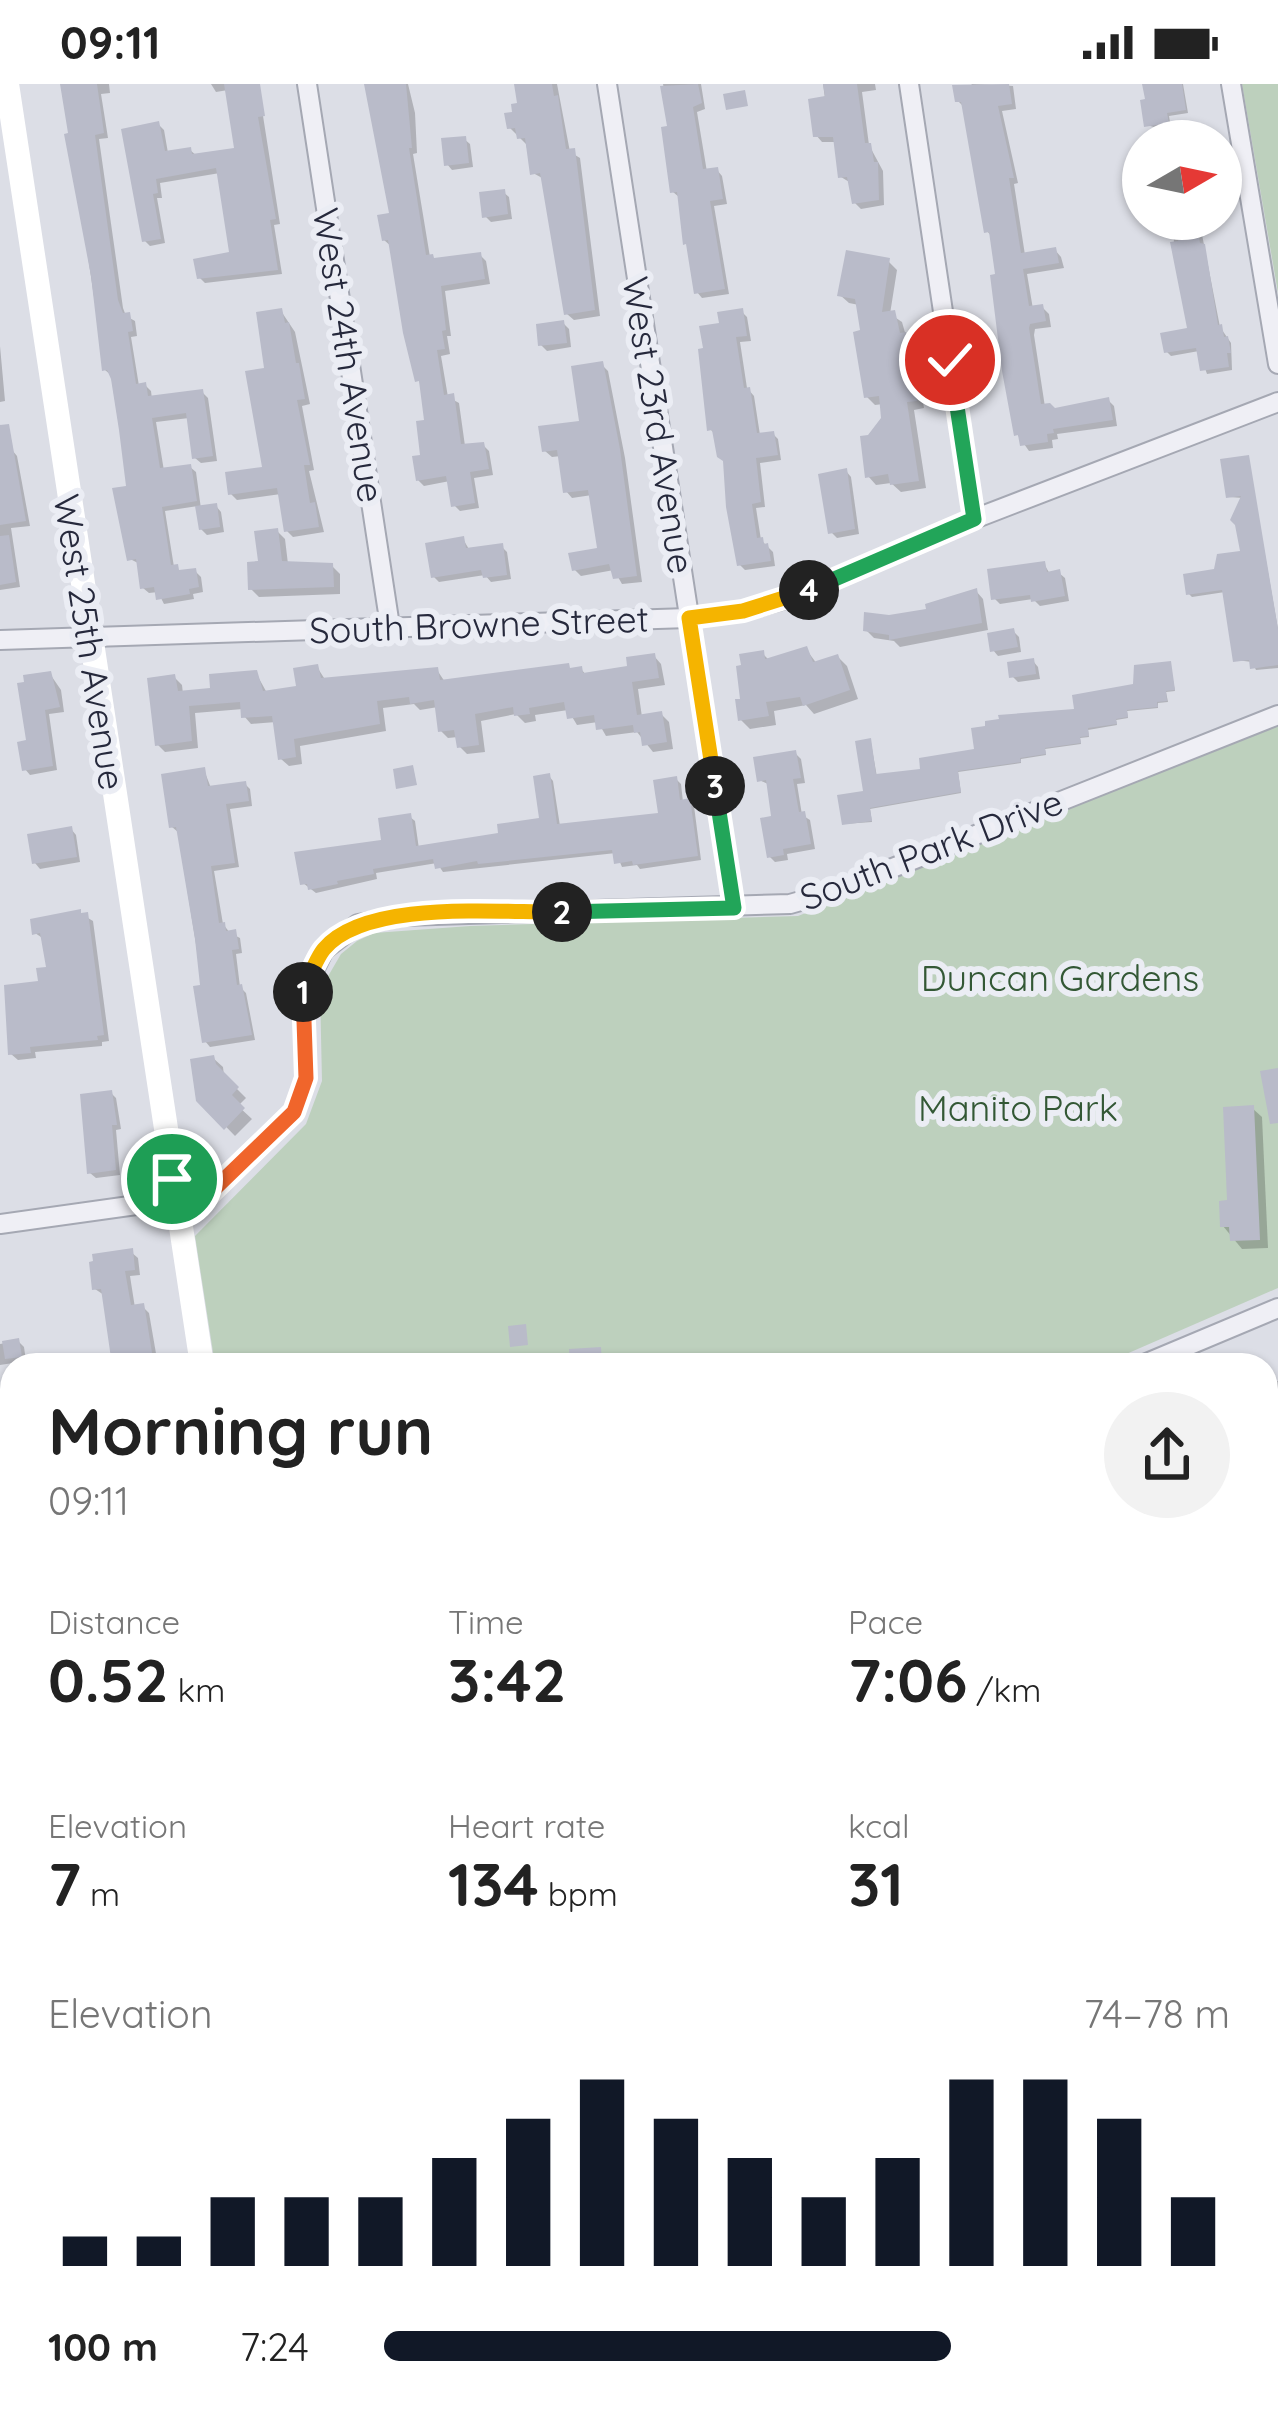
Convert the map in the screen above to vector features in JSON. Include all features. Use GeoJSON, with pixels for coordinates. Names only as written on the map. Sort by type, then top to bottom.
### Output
{"type":"FeatureCollection","features":[{"type":"Feature","properties":{"kind":"street","name":"West 25th Avenue"},"geometry":{"type":"LineString","coordinates":[[7,84],[200,1353]]}},
{"type":"Feature","properties":{"kind":"street","name":"West 24th Avenue"},"geometry":{"type":"LineString","coordinates":[[308,84],[391,626]]}},
{"type":"Feature","properties":{"kind":"street","name":"West 23rd Avenue"},"geometry":{"type":"LineString","coordinates":[[607,84],[734,908]]}},
{"type":"Feature","properties":{"kind":"street"},"geometry":{"type":"LineString","coordinates":[[909,84],[974,519]]}},
{"type":"Feature","properties":{"kind":"street"},"geometry":{"type":"LineString","coordinates":[[1231,84],[1278,364]]}},
{"type":"Feature","properties":{"kind":"street","name":"South Browne Street"},"geometry":{"type":"LineString","coordinates":[[0,640],[689,618],[743,611],[789,598],[974,519],[1278,402]]}},
{"type":"Feature","properties":{"kind":"street","name":"South Park Drive"},"geometry":{"type":"LineString","coordinates":[[0,1224],[208,1195],[294,1112],[306,1078],[303,993],[324,950],[358,924],[404,916],[790,904],[832,892],[1278,715]]}},
{"type":"Feature","properties":{"kind":"street"},"geometry":{"type":"LineString","coordinates":[[1171,1353],[1278,1308]]}},
{"type":"Feature","properties":{"kind":"green space"},"geometry":{"type":"Polygon","coordinates":[[[1242,84],[1278,84],[1278,293],[1242,84]]]}},
{"type":"Feature","properties":{"kind":"green space","name":"Manito Park"},"geometry":{"type":"Polygon","coordinates":[[[1278,726],[1278,1288],[1129,1353],[213,1353],[195,1236],[306,1124],[322,1081],[320,990],[341,954],[357,941],[374,933],[470,926],[798,916],[1278,726]]]}},
{"type":"Feature","properties":{"kind":"building"},"geometry":{"type":"Polygon","coordinates":[[[60,84],[97,84],[104,133],[95,135],[118,300],[123,313],[130,312],[133,331],[128,332],[136,384],[146,382],[148,396],[203,389],[213,456],[192,459],[186,413],[152,418],[160,468],[191,464],[197,501],[162,507],[171,565],[178,564],[179,570],[196,568],[199,587],[189,589],[190,594],[156,600],[154,587],[140,589],[136,559],[127,561],[112,488],[126,486],[119,430],[111,379],[107,370],[102,371],[60,84]]]}},
{"type":"Feature","properties":{"kind":"building"},"geometry":{"type":"Polygon","coordinates":[[[224,84],[260,84],[265,116],[258,117],[276,219],[270,220],[278,270],[197,279],[193,259],[229,252],[216,168],[156,179],[158,193],[153,194],[161,239],[142,242],[121,129],[159,121],[165,151],[191,147],[192,154],[234,148],[224,84]]]}},
{"type":"Feature","properties":{"kind":"building"},"geometry":{"type":"Polygon","coordinates":[[[364,84],[406,84],[409,148],[426,255],[481,252],[485,279],[441,286],[445,349],[437,350],[444,395],[454,393],[461,444],[484,442],[489,469],[470,472],[475,503],[451,507],[446,476],[416,481],[412,456],[420,455],[416,421],[424,420],[419,381],[415,382],[403,333],[388,240],[382,241],[377,215],[389,213],[364,84]]]}},
{"type":"Feature","properties":{"kind":"building"},"geometry":{"type":"Polygon","coordinates":[[[514,84],[552,84],[554,96],[558,95],[566,149],[575,148],[595,310],[564,315],[540,173],[530,175],[525,138],[517,139],[515,128],[507,129],[504,113],[512,112],[511,104],[517,103],[514,84]]]}},
{"type":"Feature","properties":{"kind":"building"},"geometry":{"type":"Polygon","coordinates":[[[698,84],[702,103],[693,107],[703,169],[718,167],[723,199],[710,201],[725,289],[694,294],[677,192],[670,193],[660,86],[698,84]]]}},
{"type":"Feature","properties":{"kind":"building"},"geometry":{"type":"Polygon","coordinates":[[[823,84],[857,84],[865,143],[871,143],[874,162],[878,162],[879,200],[852,204],[847,177],[838,178],[833,137],[813,137],[808,99],[825,96],[823,84]]]}},
{"type":"Feature","properties":{"kind":"building"},"geometry":{"type":"Polygon","coordinates":[[[1009,84],[1012,104],[998,106],[1014,178],[1009,178],[1021,253],[1056,247],[1059,263],[1023,269],[1029,306],[1043,304],[1046,321],[1029,328],[1041,404],[1055,408],[1109,397],[1113,420],[1053,429],[1054,433],[1047,434],[1048,442],[1020,446],[1002,371],[989,232],[984,233],[961,102],[955,102],[952,85],[1009,84]]]}},
{"type":"Feature","properties":{"kind":"building"},"geometry":{"type":"Polygon","coordinates":[[[1142,84],[1182,84],[1186,110],[1167,113],[1168,120],[1143,120],[1140,100],[1145,99],[1142,84]]]}},
{"type":"Feature","properties":{"kind":"building"},"geometry":{"type":"Polygon","coordinates":[[[745,90],[748,106],[726,110],[723,94],[745,90]]]}},
{"type":"Feature","properties":{"kind":"building"},"geometry":{"type":"Polygon","coordinates":[[[466,136],[469,163],[444,166],[441,138],[466,136]]]}},
{"type":"Feature","properties":{"kind":"building"},"geometry":{"type":"Polygon","coordinates":[[[505,189],[508,214],[482,218],[479,192],[505,189]]]}},
{"type":"Feature","properties":{"kind":"building"},"geometry":{"type":"Polygon","coordinates":[[[1170,242],[1205,244],[1218,325],[1222,324],[1224,337],[1228,336],[1229,367],[1200,371],[1196,348],[1164,353],[1160,333],[1187,328],[1170,242]]]}},
{"type":"Feature","properties":{"kind":"building"},"geometry":{"type":"Polygon","coordinates":[[[846,250],[890,258],[882,312],[895,310],[900,333],[906,332],[917,401],[907,402],[919,481],[890,485],[888,474],[865,478],[860,436],[868,435],[881,418],[879,396],[864,398],[853,332],[860,330],[855,299],[837,296],[846,250]]]}},
{"type":"Feature","properties":{"kind":"building"},"geometry":{"type":"Polygon","coordinates":[[[282,308],[299,363],[305,399],[297,400],[310,465],[304,465],[319,527],[284,532],[277,488],[228,495],[225,472],[262,467],[245,371],[264,368],[256,312],[282,308]]]}},
{"type":"Feature","properties":{"kind":"building"},"geometry":{"type":"Polygon","coordinates":[[[743,308],[747,336],[736,337],[744,388],[750,387],[757,433],[774,431],[778,455],[756,458],[761,502],[752,504],[757,538],[768,543],[771,561],[737,566],[723,461],[717,457],[712,430],[707,431],[698,349],[703,348],[699,326],[719,323],[717,312],[743,308]]]}},
{"type":"Feature","properties":{"kind":"building"},"geometry":{"type":"Polygon","coordinates":[[[564,320],[567,343],[538,346],[536,324],[564,320]]]}},
{"type":"Feature","properties":{"kind":"building"},"geometry":{"type":"Polygon","coordinates":[[[603,361],[637,576],[613,579],[609,564],[572,571],[568,553],[597,548],[588,490],[563,493],[557,450],[542,452],[538,426],[579,421],[571,366],[603,361]]]}},
{"type":"Feature","properties":{"kind":"building"},"geometry":{"type":"Polygon","coordinates":[[[9,424],[26,521],[0,525],[0,425],[9,424]]]}},
{"type":"Feature","properties":{"kind":"building"},"geometry":{"type":"Polygon","coordinates":[[[1249,455],[1278,629],[1278,665],[1250,669],[1249,660],[1233,662],[1222,590],[1186,595],[1183,574],[1214,569],[1217,554],[1240,551],[1230,520],[1241,496],[1226,498],[1220,459],[1249,455]]]}},
{"type":"Feature","properties":{"kind":"building"},"geometry":{"type":"Polygon","coordinates":[[[847,468],[855,529],[828,534],[818,474],[847,468]]]}},
{"type":"Feature","properties":{"kind":"building"},"geometry":{"type":"Polygon","coordinates":[[[217,503],[220,527],[199,530],[195,506],[217,503]]]}},
{"type":"Feature","properties":{"kind":"building"},"geometry":{"type":"Polygon","coordinates":[[[278,528],[282,561],[333,563],[334,587],[248,590],[247,562],[258,561],[254,531],[278,528]]]}},
{"type":"Feature","properties":{"kind":"building"},"geometry":{"type":"Polygon","coordinates":[[[9,535],[16,582],[0,585],[0,536],[9,535]]]}},
{"type":"Feature","properties":{"kind":"building"},"geometry":{"type":"Polygon","coordinates":[[[464,536],[466,548],[503,543],[507,575],[483,578],[481,570],[431,578],[425,543],[464,536]]]}},
{"type":"Feature","properties":{"kind":"building"},"geometry":{"type":"Polygon","coordinates":[[[1045,561],[1047,572],[1060,569],[1065,596],[1031,602],[1030,595],[991,600],[987,569],[1045,561]]]}},
{"type":"Feature","properties":{"kind":"building"},"geometry":{"type":"Polygon","coordinates":[[[977,588],[982,623],[889,640],[889,635],[863,631],[864,612],[889,615],[926,609],[925,604],[977,588]]]}},
{"type":"Feature","properties":{"kind":"building"},"geometry":{"type":"Polygon","coordinates":[[[1014,628],[1018,647],[990,652],[987,633],[1014,628]]]}},
{"type":"Feature","properties":{"kind":"building"},"geometry":{"type":"Polygon","coordinates":[[[807,646],[813,662],[838,654],[850,690],[803,706],[800,697],[766,702],[769,716],[738,721],[739,654],[764,650],[765,659],[807,646]]]}},
{"type":"Feature","properties":{"kind":"building"},"geometry":{"type":"Polygon","coordinates":[[[655,653],[659,678],[632,682],[637,715],[662,711],[667,742],[642,746],[640,732],[634,733],[633,725],[596,730],[594,715],[567,719],[564,702],[529,708],[530,714],[514,716],[513,707],[475,714],[479,745],[457,748],[454,730],[438,732],[434,700],[410,704],[409,697],[377,701],[380,724],[294,739],[296,757],[278,760],[272,716],[241,718],[240,702],[189,706],[192,741],[155,746],[147,678],[175,674],[178,691],[210,688],[209,674],[257,670],[263,691],[296,686],[293,668],[318,664],[321,678],[438,667],[440,680],[569,663],[570,668],[582,666],[583,673],[627,666],[626,657],[655,653]]]}},
{"type":"Feature","properties":{"kind":"building"},"geometry":{"type":"Polygon","coordinates":[[[1034,658],[1036,674],[1009,678],[1007,662],[1034,658]]]}},
{"type":"Feature","properties":{"kind":"building"},"geometry":{"type":"Polygon","coordinates":[[[1171,661],[1175,690],[1166,691],[1167,701],[1157,702],[1158,707],[1127,710],[1128,717],[1116,719],[1117,724],[1088,728],[1089,736],[1080,737],[1081,743],[1045,748],[1046,754],[1020,758],[1021,762],[958,771],[961,792],[870,808],[872,821],[842,825],[837,795],[863,791],[855,741],[871,738],[876,774],[920,769],[919,758],[974,749],[971,728],[985,726],[985,721],[999,719],[998,715],[1074,709],[1072,695],[1133,684],[1134,665],[1171,661]]]}},
{"type":"Feature","properties":{"kind":"building"},"geometry":{"type":"Polygon","coordinates":[[[51,671],[60,707],[45,710],[53,766],[22,771],[17,742],[26,740],[17,683],[24,682],[23,675],[51,671]]]}},
{"type":"Feature","properties":{"kind":"building"},"geometry":{"type":"Polygon","coordinates":[[[796,750],[801,778],[793,779],[811,844],[783,849],[784,855],[767,858],[760,818],[771,816],[766,780],[757,782],[753,757],[796,750]]]}},
{"type":"Feature","properties":{"kind":"building"},"geometry":{"type":"Polygon","coordinates":[[[413,765],[417,785],[396,789],[393,769],[413,765]]]}},
{"type":"Feature","properties":{"kind":"building"},"geometry":{"type":"Polygon","coordinates":[[[205,767],[208,786],[246,781],[249,801],[226,804],[235,863],[211,866],[219,923],[225,922],[226,931],[236,929],[239,949],[232,950],[237,985],[242,984],[252,1035],[202,1043],[193,986],[200,985],[195,939],[176,827],[169,828],[161,774],[205,767]]]}},
{"type":"Feature","properties":{"kind":"building"},"geometry":{"type":"Polygon","coordinates":[[[550,773],[557,824],[658,813],[653,780],[677,776],[680,800],[690,798],[698,856],[614,864],[612,850],[435,869],[433,859],[373,869],[374,874],[308,890],[307,884],[300,885],[294,852],[381,840],[378,818],[411,813],[416,846],[498,833],[497,824],[539,818],[533,776],[550,773]]]}},
{"type":"Feature","properties":{"kind":"building"},"geometry":{"type":"Polygon","coordinates":[[[72,826],[77,857],[32,864],[27,834],[72,826]]]}},
{"type":"Feature","properties":{"kind":"building"},"geometry":{"type":"Polygon","coordinates":[[[81,909],[81,913],[88,912],[104,1035],[97,1036],[98,1040],[30,1047],[31,1053],[8,1055],[4,985],[38,981],[36,968],[46,967],[40,933],[32,935],[30,919],[81,909]]]}},
{"type":"Feature","properties":{"kind":"building"},"geometry":{"type":"Polygon","coordinates":[[[214,1055],[216,1064],[239,1087],[232,1095],[245,1108],[224,1130],[196,1101],[190,1059],[214,1055]]]}},
{"type":"Feature","properties":{"kind":"building"},"geometry":{"type":"Polygon","coordinates":[[[1278,1068],[1278,1123],[1270,1124],[1260,1071],[1278,1068]]]}},
{"type":"Feature","properties":{"kind":"building"},"geometry":{"type":"Polygon","coordinates":[[[112,1090],[116,1170],[87,1174],[80,1094],[112,1090]]]}},
{"type":"Feature","properties":{"kind":"building"},"geometry":{"type":"Polygon","coordinates":[[[1254,1105],[1260,1240],[1230,1241],[1229,1227],[1220,1227],[1219,1201],[1227,1200],[1223,1107],[1254,1105]]]}},
{"type":"Feature","properties":{"kind":"building"},"geometry":{"type":"Polygon","coordinates":[[[133,1248],[135,1270],[125,1271],[131,1305],[144,1303],[152,1353],[110,1353],[101,1289],[92,1290],[92,1254],[133,1248]]]}},
{"type":"Feature","properties":{"kind":"building"},"geometry":{"type":"Polygon","coordinates":[[[526,1324],[528,1345],[510,1347],[508,1326],[526,1324]]]}},
{"type":"Feature","properties":{"kind":"building"},"geometry":{"type":"Polygon","coordinates":[[[19,1338],[21,1353],[4,1353],[2,1341],[19,1338]]]}},
{"type":"Feature","properties":{"kind":"building"},"geometry":{"type":"Polygon","coordinates":[[[601,1347],[601,1353],[569,1353],[569,1349],[601,1347]]]}},
{"type":"Feature","properties":{"kind":"route"},"geometry":{"type":"LineString","coordinates":[[172,1179],[175,1199],[208,1195],[294,1112],[306,1078],[303,993],[324,950],[358,924],[404,916],[734,908],[689,618],[743,611],[789,598],[974,519],[950,360]]}},
{"type":"Feature","properties":{"kind":"park label","name":"Duncan Gardens"},"geometry":{"type":"Point","coordinates":[1060,977]}}]}
